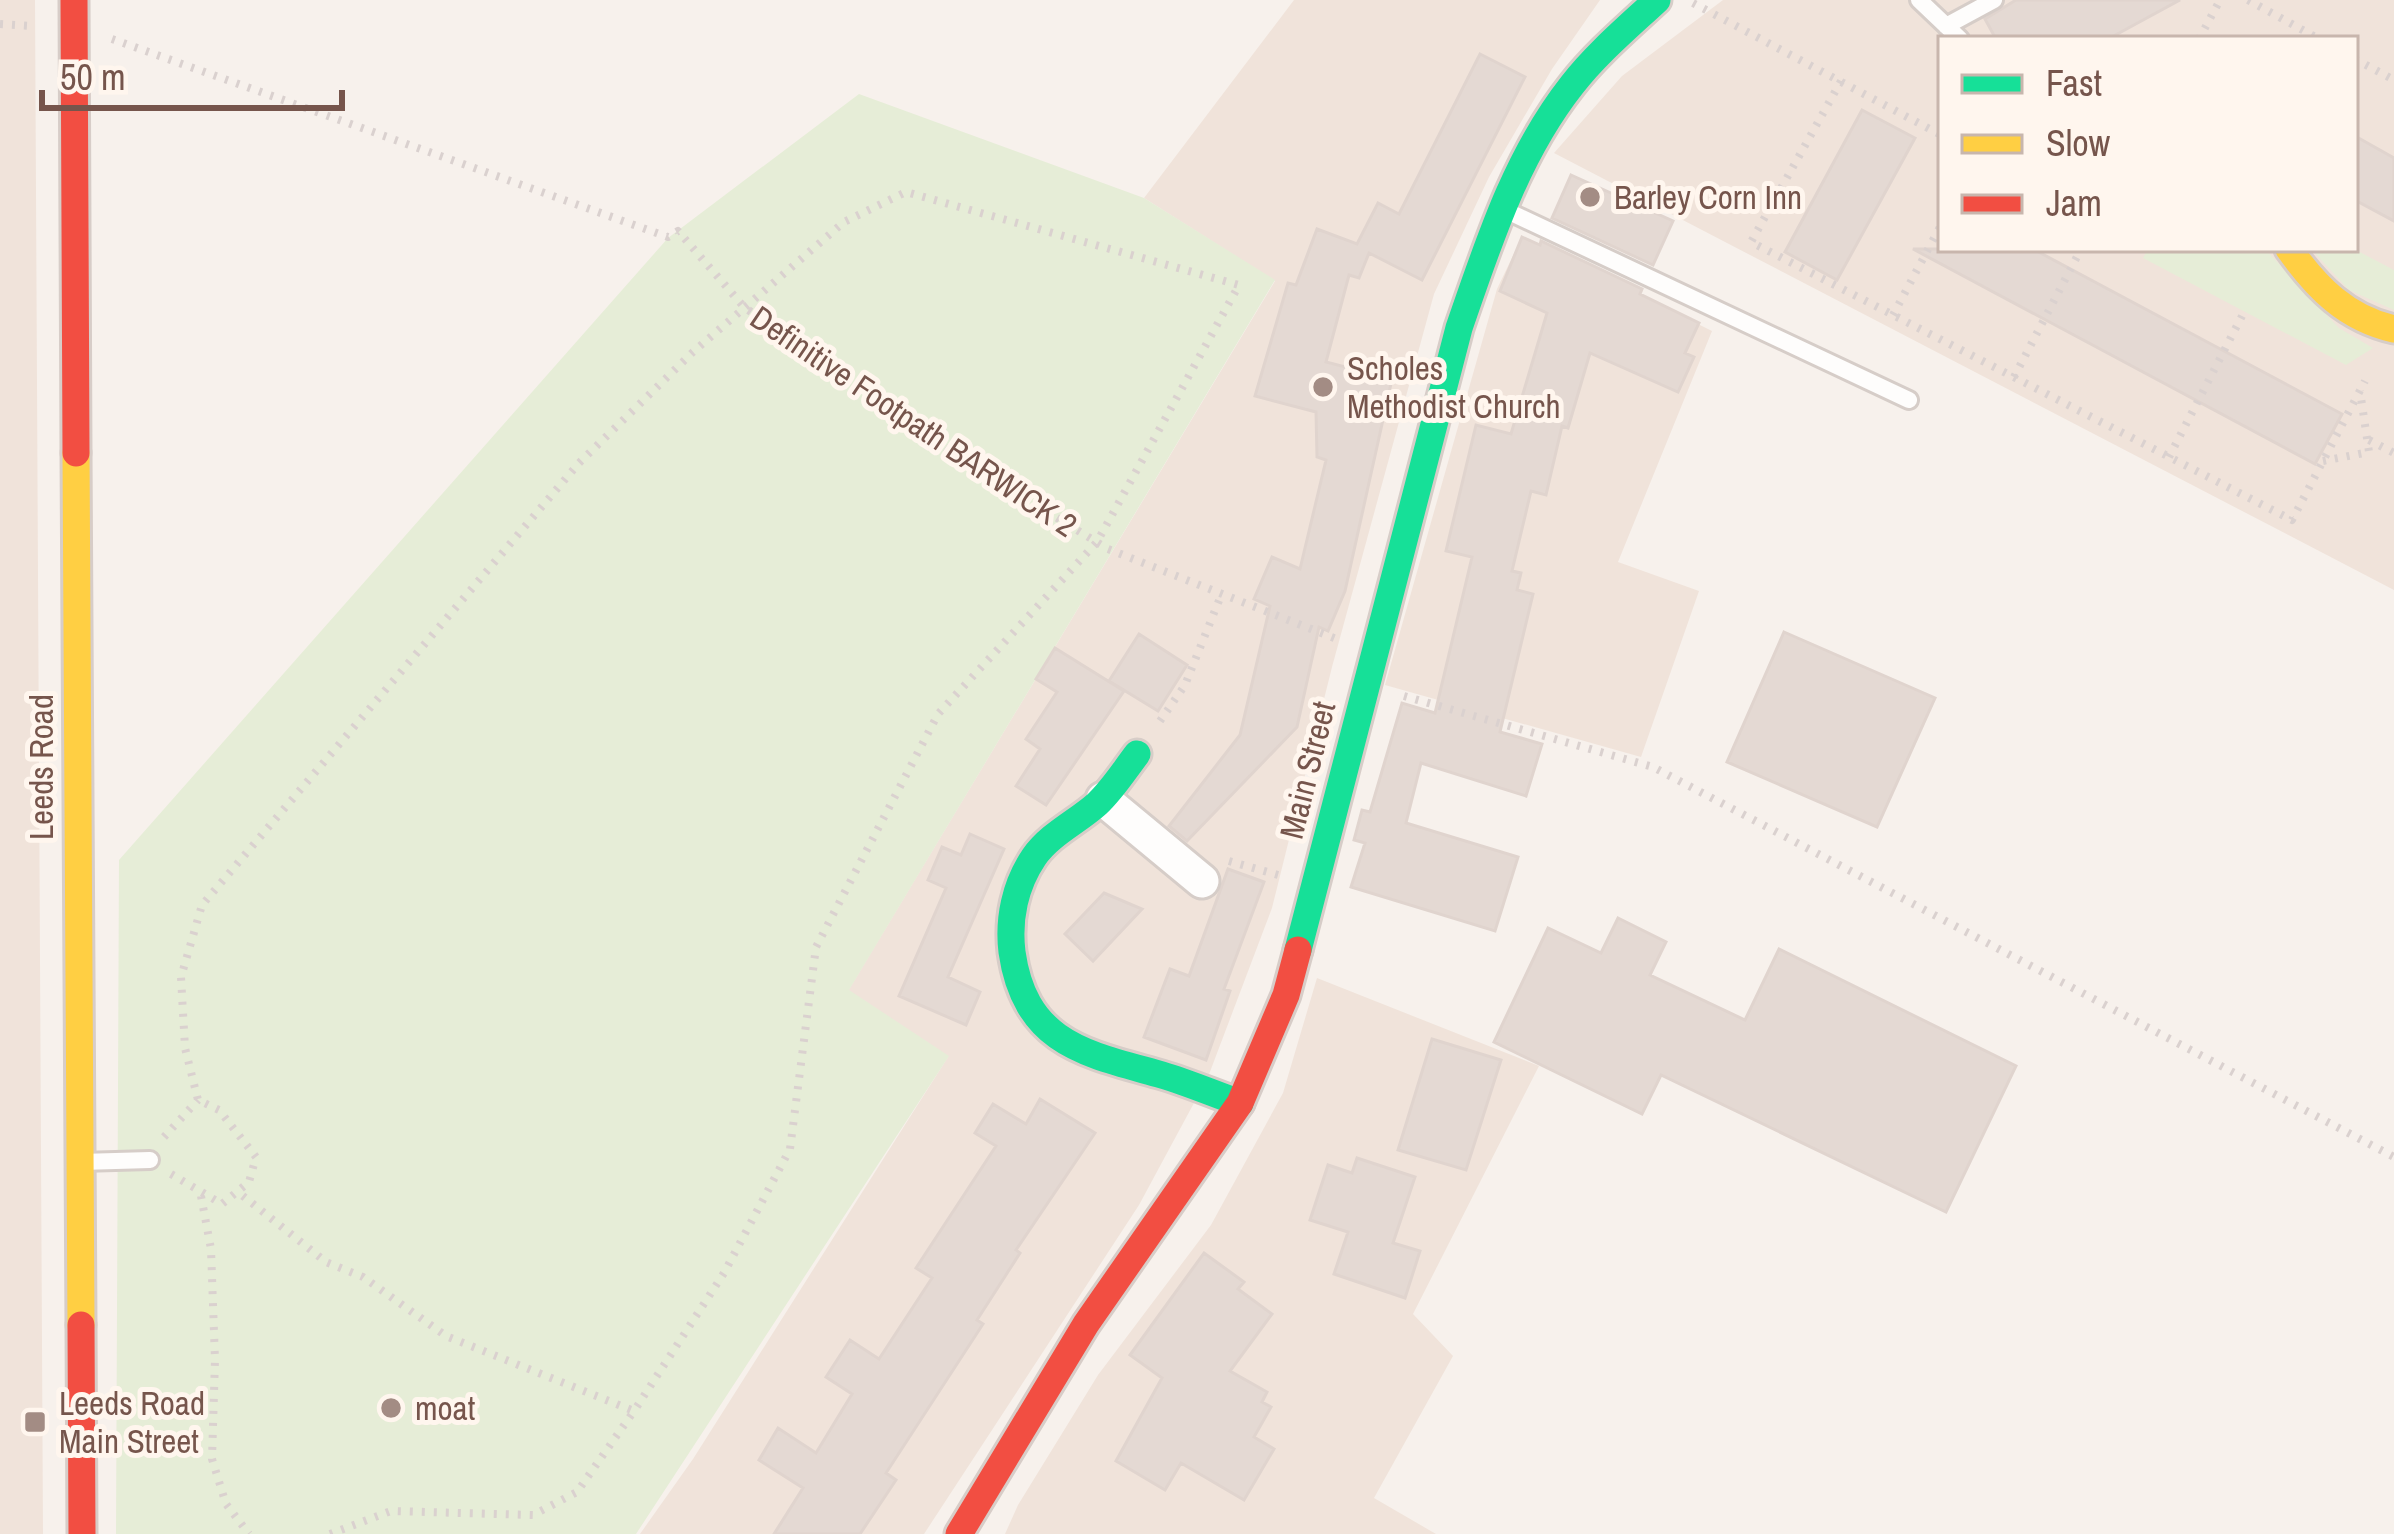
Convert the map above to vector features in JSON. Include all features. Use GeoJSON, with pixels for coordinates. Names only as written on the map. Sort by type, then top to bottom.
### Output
{"type":"FeatureCollection","features":[{"type":"Feature","properties":{"kind":"street","name":"Leeds Road"},"geometry":{"type":"LineString","coordinates":[[74,0],[82,1534]]}},
{"type":"Feature","properties":{"kind":"street","name":"Main Street"},"geometry":{"type":"LineString","coordinates":[[970,1530],[1086,1324],[1240,1103],[1286,995],[1459,328],[1502,208],[1570,86],[1657,0]]}},
{"type":"Feature","properties":{"kind":"street"},"geometry":{"type":"LineString","coordinates":[[2291,252],[2324,294],[2351,314],[2394,329]]}},
{"type":"Feature","properties":{"kind":"street"},"geometry":{"type":"LineString","coordinates":[[1137,754],[1102,799],[1035,856],[1019,885],[1010,917],[1010,951],[1018,983],[1034,1012],[1057,1036],[1085,1054],[1240,1103]]}},
{"type":"Feature","properties":{"kind":"street"},"geometry":{"type":"LineString","coordinates":[[1102,799],[1202,881]]}},
{"type":"Feature","properties":{"kind":"lane"},"geometry":{"type":"LineString","coordinates":[[1919,0],[1953,32],[1994,0]]}},
{"type":"Feature","properties":{"kind":"lane"},"geometry":{"type":"LineString","coordinates":[[1502,208],[1909,400]]}},
{"type":"Feature","properties":{"kind":"lane"},"geometry":{"type":"LineString","coordinates":[[80,1162],[147,1160]]}},
{"type":"Feature","properties":{"kind":"path"},"geometry":{"type":"LineString","coordinates":[[1687,0],[1938,133]]}},
{"type":"Feature","properties":{"kind":"path"},"geometry":{"type":"LineString","coordinates":[[2202,36],[2220,0]]}},
{"type":"Feature","properties":{"kind":"path"},"geometry":{"type":"LineString","coordinates":[[2248,0],[2314,36]]}},
{"type":"Feature","properties":{"kind":"path","name":"Definitive Footpath BARWICK 2"},"geometry":{"type":"LineString","coordinates":[[0,24],[74,29],[668,238],[679,231],[744,307],[972,466],[1097,542],[1374,654]]}},
{"type":"Feature","properties":{"kind":"path"},"geometry":{"type":"LineString","coordinates":[[2358,61],[2394,80]]}},
{"type":"Feature","properties":{"kind":"path"},"geometry":{"type":"LineString","coordinates":[[1840,81],[1751,242],[2292,520],[2323,461],[2363,385],[2369,452],[2323,461]]}},
{"type":"Feature","properties":{"kind":"path"},"geometry":{"type":"LineString","coordinates":[[198,1100],[185,1048],[181,977],[202,905],[579,463],[744,307],[844,222],[906,192],[1238,285],[1097,542],[938,714],[816,947],[790,1149],[724,1273],[577,1492],[533,1515],[391,1511],[330,1534]]}},
{"type":"Feature","properties":{"kind":"path"},"geometry":{"type":"LineString","coordinates":[[1893,315],[1938,231]]}},
{"type":"Feature","properties":{"kind":"path"},"geometry":{"type":"LineString","coordinates":[[2014,377],[2079,252]]}},
{"type":"Feature","properties":{"kind":"path"},"geometry":{"type":"LineString","coordinates":[[2169,457],[2242,316]]}},
{"type":"Feature","properties":{"kind":"path"},"geometry":{"type":"LineString","coordinates":[[2368,440],[2394,453]]}},
{"type":"Feature","properties":{"kind":"path"},"geometry":{"type":"LineString","coordinates":[[1137,754],[1185,685],[1222,593]]}},
{"type":"Feature","properties":{"kind":"path"},"geometry":{"type":"LineString","coordinates":[[1366,685],[1653,767],[2394,1157]]}},
{"type":"Feature","properties":{"kind":"path"},"geometry":{"type":"LineString","coordinates":[[1202,881],[1226,860],[1314,884]]}},
{"type":"Feature","properties":{"kind":"path"},"geometry":{"type":"LineString","coordinates":[[198,1100],[219,1110],[256,1157],[250,1182],[222,1204],[147,1160],[198,1100]]}},
{"type":"Feature","properties":{"kind":"path"},"geometry":{"type":"LineString","coordinates":[[238,1192],[326,1262],[363,1277],[446,1336],[634,1411]]}},
{"type":"Feature","properties":{"kind":"path"},"geometry":{"type":"LineString","coordinates":[[201,1194],[211,1249],[212,1459],[226,1504],[249,1534]]}},
{"type":"Feature","properties":{"kind":"shaded area"},"geometry":{"type":"Polygon","coordinates":[[[0,0],[35,0],[43,1534],[0,1534],[0,0]]]}},
{"type":"Feature","properties":{"kind":"shaded area"},"geometry":{"type":"Polygon","coordinates":[[[1294,0],[1600,0],[1552,69],[1489,177],[1434,294],[1272,908],[1208,1077],[1139,1205],[924,1534],[640,1534],[693,1459],[948,1057],[848,991],[1275,281],[1144,198],[1294,0]]]}},
{"type":"Feature","properties":{"kind":"shaded area"},"geometry":{"type":"Polygon","coordinates":[[[1723,0],[2394,0],[2394,590],[1554,153],[1622,76],[1723,0]]]}},
{"type":"Feature","properties":{"kind":"shaded area"},"geometry":{"type":"Polygon","coordinates":[[[1522,237],[1712,331],[1618,562],[1699,591],[1641,757],[1385,685],[1497,289],[1522,237]]]}},
{"type":"Feature","properties":{"kind":"shaded area"},"geometry":{"type":"Polygon","coordinates":[[[1317,978],[1539,1066],[1413,1314],[1453,1356],[1374,1498],[1436,1534],[1005,1534],[1098,1375],[1211,1225],[1283,1093],[1317,978]]]}},
{"type":"Feature","properties":{"kind":"green space"},"geometry":{"type":"Polygon","coordinates":[[[859,94],[1144,198],[1275,280],[849,990],[949,1056],[636,1534],[116,1534],[119,860],[668,238],[859,94]]]}},
{"type":"Feature","properties":{"kind":"green space"},"geometry":{"type":"Polygon","coordinates":[[[2358,251],[2394,270],[2394,310],[2349,290],[2314,252],[2358,251]]]}},
{"type":"Feature","properties":{"kind":"green space"},"geometry":{"type":"Polygon","coordinates":[[[2146,252],[2268,252],[2339,328],[2373,348],[2346,365],[2143,258],[2146,252]]]}},
{"type":"Feature","properties":{"kind":"building"},"geometry":{"type":"Polygon","coordinates":[[[2016,0],[2180,0],[2114,36],[1994,36],[1985,19],[2016,0]]]}},
{"type":"Feature","properties":{"kind":"building"},"geometry":{"type":"Polygon","coordinates":[[[1480,54],[1525,77],[1422,280],[1369,253],[1359,278],[1349,275],[1326,362],[1392,379],[1345,591],[1328,631],[1319,627],[1297,727],[1187,841],[1169,826],[1240,735],[1270,606],[1254,599],[1272,557],[1300,569],[1326,460],[1317,457],[1316,412],[1255,396],[1288,283],[1296,285],[1317,229],[1357,244],[1378,203],[1399,214],[1480,54]]]}},
{"type":"Feature","properties":{"kind":"building"},"geometry":{"type":"Polygon","coordinates":[[[1862,110],[1915,138],[1837,280],[1785,252],[1862,110]]]}},
{"type":"Feature","properties":{"kind":"building"},"geometry":{"type":"Polygon","coordinates":[[[2358,138],[2394,158],[2394,221],[2358,202],[2358,138]]]}},
{"type":"Feature","properties":{"kind":"building","name":"Barley Corn Inn"},"geometry":{"type":"Polygon","coordinates":[[[1571,175],[1673,221],[1653,265],[1552,218],[1571,175]]]}},
{"type":"Feature","properties":{"kind":"building"},"geometry":{"type":"Polygon","coordinates":[[[1522,237],[1540,245],[1541,241],[1642,289],[1640,294],[1699,323],[1685,353],[1694,357],[1678,392],[1590,353],[1568,428],[1562,426],[1546,495],[1531,491],[1512,571],[1521,573],[1517,590],[1533,594],[1500,732],[1542,744],[1526,796],[1421,763],[1406,823],[1518,857],[1495,931],[1351,887],[1365,843],[1354,840],[1362,810],[1370,812],[1402,703],[1435,713],[1472,557],[1446,551],[1476,425],[1511,434],[1547,313],[1500,291],[1522,237]]]}},
{"type":"Feature","properties":{"kind":"building"},"geometry":{"type":"Polygon","coordinates":[[[1913,249],[2039,252],[2342,414],[2315,464],[1913,249]]]}},
{"type":"Feature","properties":{"kind":"building"},"geometry":{"type":"Polygon","coordinates":[[[1784,632],[1935,698],[1877,827],[1727,762],[1784,632]]]}},
{"type":"Feature","properties":{"kind":"building"},"geometry":{"type":"Polygon","coordinates":[[[1139,634],[1187,665],[1158,711],[1109,681],[1139,634]]]}},
{"type":"Feature","properties":{"kind":"building"},"geometry":{"type":"Polygon","coordinates":[[[1055,648],[1124,691],[1046,805],[1016,786],[1040,749],[1026,739],[1057,692],[1036,679],[1055,648]]]}},
{"type":"Feature","properties":{"kind":"building"},"geometry":{"type":"Polygon","coordinates":[[[970,834],[1004,849],[948,977],[980,992],[966,1025],[899,996],[946,888],[928,880],[942,847],[961,855],[970,834]]]}},
{"type":"Feature","properties":{"kind":"building"},"geometry":{"type":"Polygon","coordinates":[[[1228,869],[1264,882],[1224,989],[1230,991],[1206,1060],[1144,1037],[1170,969],[1189,976],[1228,869]]]}},
{"type":"Feature","properties":{"kind":"building"},"geometry":{"type":"Polygon","coordinates":[[[1104,893],[1142,909],[1093,961],[1065,934],[1104,893]]]}},
{"type":"Feature","properties":{"kind":"building"},"geometry":{"type":"Polygon","coordinates":[[[1618,918],[1666,942],[1650,975],[1745,1020],[1779,949],[2016,1066],[1946,1212],[1661,1075],[1642,1114],[1494,1042],[1548,928],[1601,953],[1618,918]]]}},
{"type":"Feature","properties":{"kind":"building"},"geometry":{"type":"Polygon","coordinates":[[[1432,1039],[1501,1060],[1466,1170],[1398,1150],[1432,1039]]]}},
{"type":"Feature","properties":{"kind":"building"},"geometry":{"type":"Polygon","coordinates":[[[1040,1099],[1095,1133],[1016,1250],[1020,1253],[977,1320],[983,1324],[886,1473],[896,1480],[860,1534],[774,1534],[803,1488],[759,1460],[778,1428],[816,1453],[852,1394],[826,1377],[850,1340],[879,1359],[932,1278],[916,1268],[996,1146],[975,1133],[993,1104],[1026,1124],[1040,1099]]]}},
{"type":"Feature","properties":{"kind":"building"},"geometry":{"type":"Polygon","coordinates":[[[1357,1158],[1415,1177],[1393,1243],[1420,1251],[1405,1298],[1334,1274],[1348,1232],[1310,1220],[1328,1165],[1352,1173],[1357,1158]]]}},
{"type":"Feature","properties":{"kind":"building"},"geometry":{"type":"Polygon","coordinates":[[[1204,1253],[1244,1282],[1238,1289],[1272,1314],[1230,1371],[1267,1392],[1262,1402],[1271,1407],[1254,1437],[1274,1449],[1244,1500],[1181,1463],[1165,1490],[1116,1461],[1162,1378],[1130,1355],[1204,1253]]]}},
{"type":"Feature","properties":{"kind":"traffic: fast"},"geometry":{"type":"LineString","coordinates":[[1298,950],[1459,328],[1493,233],[1519,171],[1552,112],[1591,62],[1657,0]]}},
{"type":"Feature","properties":{"kind":"traffic: fast"},"geometry":{"type":"LineString","coordinates":[[1137,754],[1103,798],[1048,842],[1027,868],[1011,927],[1019,983],[1031,1008],[1064,1040],[1109,1060],[1240,1103]]}},
{"type":"Feature","properties":{"kind":"traffic: slow"},"geometry":{"type":"LineString","coordinates":[[2291,252],[2334,300],[2394,329]]}},
{"type":"Feature","properties":{"kind":"traffic: slow"},"geometry":{"type":"LineString","coordinates":[[76,453],[81,1325]]}},
{"type":"Feature","properties":{"kind":"traffic: jam"},"geometry":{"type":"LineString","coordinates":[[74,0],[76,453]]}},
{"type":"Feature","properties":{"kind":"traffic: jam"},"geometry":{"type":"LineString","coordinates":[[959,1534],[1086,1324],[1240,1103],[1286,995],[1298,950]]}},
{"type":"Feature","properties":{"kind":"traffic: jam"},"geometry":{"type":"LineString","coordinates":[[81,1325],[82,1534]]}},
{"type":"Feature","properties":{"kind":"place","name":"Barley Corn Inn"},"geometry":{"type":"Point","coordinates":[1590,197]}},
{"type":"Feature","properties":{"kind":"place","name":"Scholes Methodist Church"},"geometry":{"type":"Point","coordinates":[1323,387]}},
{"type":"Feature","properties":{"kind":"place","name":"moat"},"geometry":{"type":"Point","coordinates":[391,1408]}},
{"type":"Feature","properties":{"kind":"place","name":"Leeds Road Main Street"},"geometry":{"type":"Point","coordinates":[35,1422]}}]}
